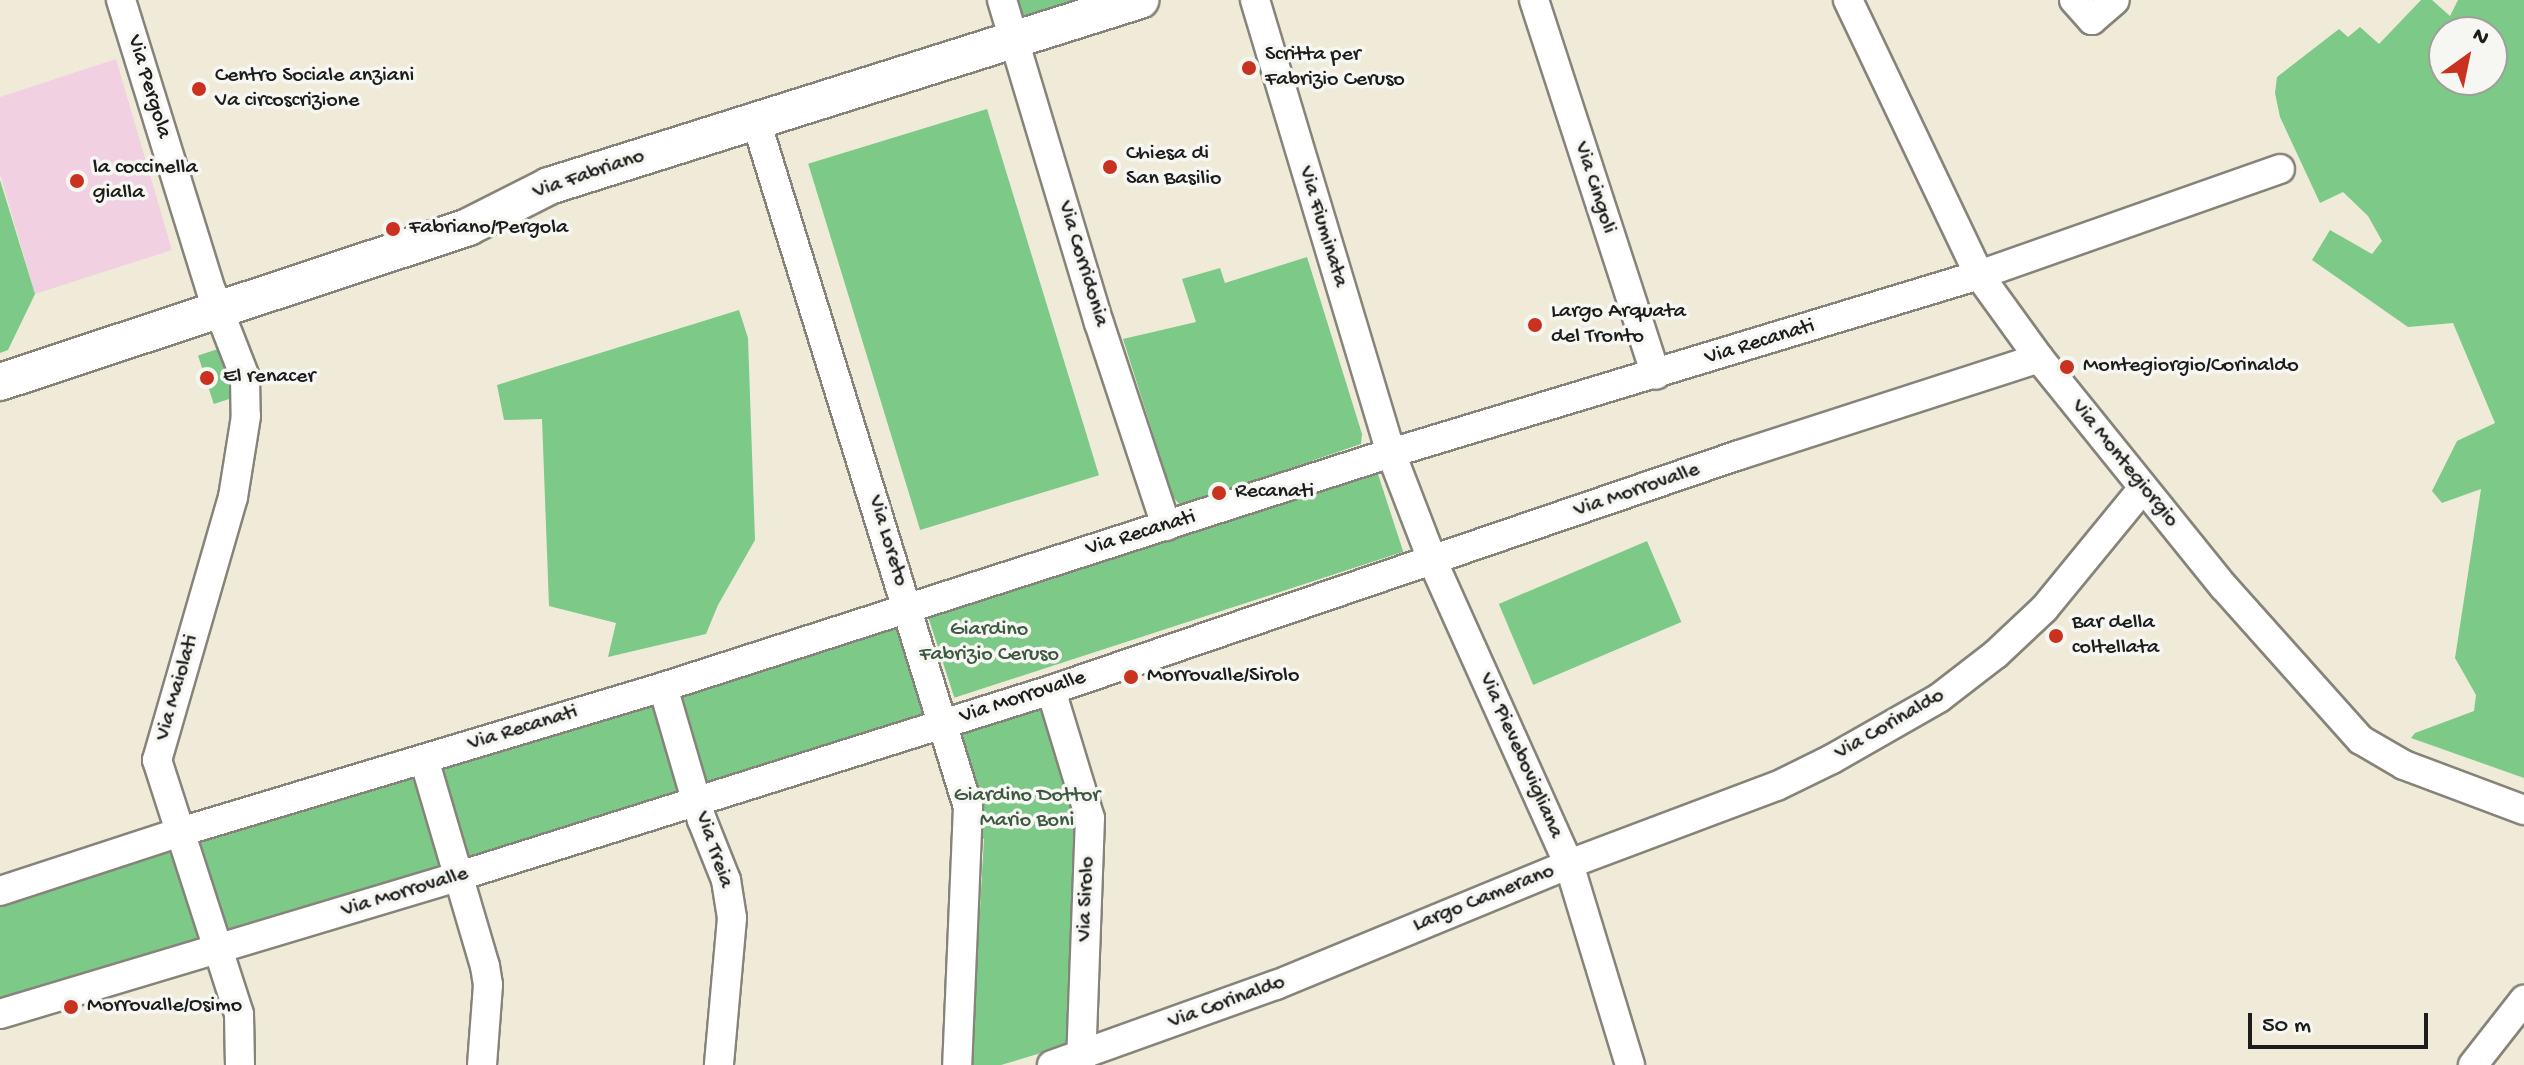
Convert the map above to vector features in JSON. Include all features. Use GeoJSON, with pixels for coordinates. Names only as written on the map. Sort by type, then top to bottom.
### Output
{"type":"FeatureCollection","features":[{"type":"Feature","properties":{"kind":"street","name":"Via Pergola"},"geometry":{"type":"LineString","coordinates":[[121,0],[211,290],[220,309]]}},
{"type":"Feature","properties":{"kind":"street","name":"Via Corridonia"},"geometry":{"type":"LineString","coordinates":[[1002,0],[1099,323],[1166,526]]}},
{"type":"Feature","properties":{"kind":"street","name":"Via Fabriano"},"geometry":{"type":"LineString","coordinates":[[0,382],[468,227],[549,186],[1140,0]]}},
{"type":"Feature","properties":{"kind":"street","name":"Via Fiuminata"},"geometry":{"type":"LineString","coordinates":[[1255,0],[1391,453]]}},
{"type":"Feature","properties":{"kind":"street","name":"Via Cingoli"},"geometry":{"type":"LineString","coordinates":[[1534,0],[1656,375]]}},
{"type":"Feature","properties":{"kind":"street","name":"Via Montegiorgio"},"geometry":{"type":"LineString","coordinates":[[1848,0],[1979,275],[2039,358],[2224,587],[2361,740],[2412,769],[2524,810]]}},
{"type":"Feature","properties":{"kind":"street"},"geometry":{"type":"LineString","coordinates":[[2074,0],[2092,20],[2115,0]]}},
{"type":"Feature","properties":{"kind":"street","name":"Via Loreto"},"geometry":{"type":"LineString","coordinates":[[756,121],[968,807],[957,1065]]}},
{"type":"Feature","properties":{"kind":"street","name":"Via Recanati"},"geometry":{"type":"LineString","coordinates":[[0,891],[180,832],[663,687],[1391,453],[1979,275],[2280,169]]}},
{"type":"Feature","properties":{"kind":"street","name":"Via Maiolati"},"geometry":{"type":"LineString","coordinates":[[220,309],[242,362],[246,416],[233,497],[157,760],[239,1014],[240,1065]]}},
{"type":"Feature","properties":{"kind":"street","name":"Via Morrovalle"},"geometry":{"type":"LineString","coordinates":[[0,1014],[191,955],[220,950],[1051,690],[1739,455],[2039,358]]}},
{"type":"Feature","properties":{"kind":"street","name":"Via Pievebovigliana"},"geometry":{"type":"LineString","coordinates":[[1391,453],[1433,562],[1569,864],[1630,1065]]}},
{"type":"Feature","properties":{"kind":"street","name":"Via Corinaldo"},"geometry":{"type":"LineString","coordinates":[[1569,864],[1777,786],[1939,698],[1983,666],[2027,626],[2143,488]]}},
{"type":"Feature","properties":{"kind":"street","name":"Via Treia"},"geometry":{"type":"LineString","coordinates":[[663,687],[697,802],[726,880],[732,918],[719,1065]]}},
{"type":"Feature","properties":{"kind":"street","name":"Via Sirolo"},"geometry":{"type":"LineString","coordinates":[[1051,690],[1090,818],[1081,1061]]}},
{"type":"Feature","properties":{"kind":"street"},"geometry":{"type":"LineString","coordinates":[[424,759],[487,976],[482,1065]]}},
{"type":"Feature","properties":{"kind":"street","name":"Largo Camerano"},"geometry":{"type":"LineString","coordinates":[[1400,934],[1569,864]]}},
{"type":"Feature","properties":{"kind":"street","name":"Via Corinaldo"},"geometry":{"type":"LineString","coordinates":[[1052,1065],[1081,1061],[1400,934]]}},
{"type":"Feature","properties":{"kind":"street"},"geometry":{"type":"LineString","coordinates":[[2473,1065],[2524,1000]]}},
{"type":"Feature","properties":{"kind":"shaded area","name":"la coccinella gialla"},"geometry":{"type":"Polygon","coordinates":[[[116,59],[172,250],[35,294],[0,174],[0,97],[116,59]]]}},
{"type":"Feature","properties":{"kind":"green space"},"geometry":{"type":"Polygon","coordinates":[[[1018,0],[1087,0],[1024,21],[1018,0]]]}},
{"type":"Feature","properties":{"kind":"green space"},"geometry":{"type":"Polygon","coordinates":[[[2421,0],[2432,0],[2450,16],[2458,0],[2524,0],[2524,778],[2411,738],[2415,733],[2474,711],[2476,695],[2455,658],[2481,489],[2442,503],[2432,491],[2457,441],[2495,423],[2453,323],[2408,327],[2312,260],[2330,230],[2372,254],[2382,241],[2368,216],[2343,192],[2320,203],[2280,117],[2275,93],[2277,77],[2339,29],[2348,37],[2360,27],[2379,44],[2421,0]]]}},
{"type":"Feature","properties":{"kind":"green space"},"geometry":{"type":"Polygon","coordinates":[[[987,109],[1099,475],[920,530],[808,164],[987,109]]]}},
{"type":"Feature","properties":{"kind":"green space"},"geometry":{"type":"Polygon","coordinates":[[[0,180],[35,294],[8,350],[0,353],[0,180]]]}},
{"type":"Feature","properties":{"kind":"green space"},"geometry":{"type":"Polygon","coordinates":[[[1307,257],[1362,434],[1361,444],[1181,506],[1173,497],[1123,339],[1196,322],[1182,279],[1220,268],[1225,283],[1307,257]]]}},
{"type":"Feature","properties":{"kind":"green space"},"geometry":{"type":"Polygon","coordinates":[[[739,310],[748,338],[755,540],[718,605],[706,634],[608,657],[616,623],[549,606],[542,419],[504,420],[497,385],[739,310]]]}},
{"type":"Feature","properties":{"kind":"green space"},"geometry":{"type":"Polygon","coordinates":[[[218,349],[234,398],[214,404],[198,355],[218,349]]]}},
{"type":"Feature","properties":{"kind":"green space","name":"Giardino Fabrizio Ceruso"},"geometry":{"type":"Polygon","coordinates":[[[1377,471],[1403,552],[954,698],[928,617],[1377,471]]]}},
{"type":"Feature","properties":{"kind":"green space"},"geometry":{"type":"Polygon","coordinates":[[[1647,541],[1681,622],[1533,685],[1499,604],[1647,541]]]}},
{"type":"Feature","properties":{"kind":"green space"},"geometry":{"type":"Polygon","coordinates":[[[898,611],[943,724],[0,1000],[0,903],[898,611]]]}},
{"type":"Feature","properties":{"kind":"green space","name":"Giardino Dottor Mario Boni"},"geometry":{"type":"Polygon","coordinates":[[[1044,705],[1083,813],[1071,1044],[1001,1065],[964,1065],[972,1048],[984,839],[976,837],[954,734],[1044,705]]]}},
{"type":"Feature","properties":{"kind":"place","name":"Scritta per Fabrizio Ceruso"},"geometry":{"type":"Point","coordinates":[1249,68]}},
{"type":"Feature","properties":{"kind":"place","name":"Centro Sociale anziani Va circoscrizione"},"geometry":{"type":"Point","coordinates":[199,89]}},
{"type":"Feature","properties":{"kind":"place","name":"Chiesa di San Basilio"},"geometry":{"type":"Point","coordinates":[1110,167]}},
{"type":"Feature","properties":{"kind":"place","name":"la coccinella gialla"},"geometry":{"type":"Point","coordinates":[77,181]}},
{"type":"Feature","properties":{"kind":"place","name":"Fabriano/Pergola"},"geometry":{"type":"Point","coordinates":[393,229]}},
{"type":"Feature","properties":{"kind":"place","name":"Largo Arquata del Tronto"},"geometry":{"type":"Point","coordinates":[1535,325]}},
{"type":"Feature","properties":{"kind":"place","name":"Montegiorgio/Corinaldo"},"geometry":{"type":"Point","coordinates":[2067,367]}},
{"type":"Feature","properties":{"kind":"place","name":"El renacer"},"geometry":{"type":"Point","coordinates":[207,378]}},
{"type":"Feature","properties":{"kind":"place","name":"Recanati"},"geometry":{"type":"Point","coordinates":[1219,493]}},
{"type":"Feature","properties":{"kind":"place","name":"Bar della coltellata"},"geometry":{"type":"Point","coordinates":[2056,636]}},
{"type":"Feature","properties":{"kind":"place","name":"Morrovalle/Sirolo"},"geometry":{"type":"Point","coordinates":[1131,677]}},
{"type":"Feature","properties":{"kind":"place","name":"Morrovalle/Osimo"},"geometry":{"type":"Point","coordinates":[71,1007]}}]}
